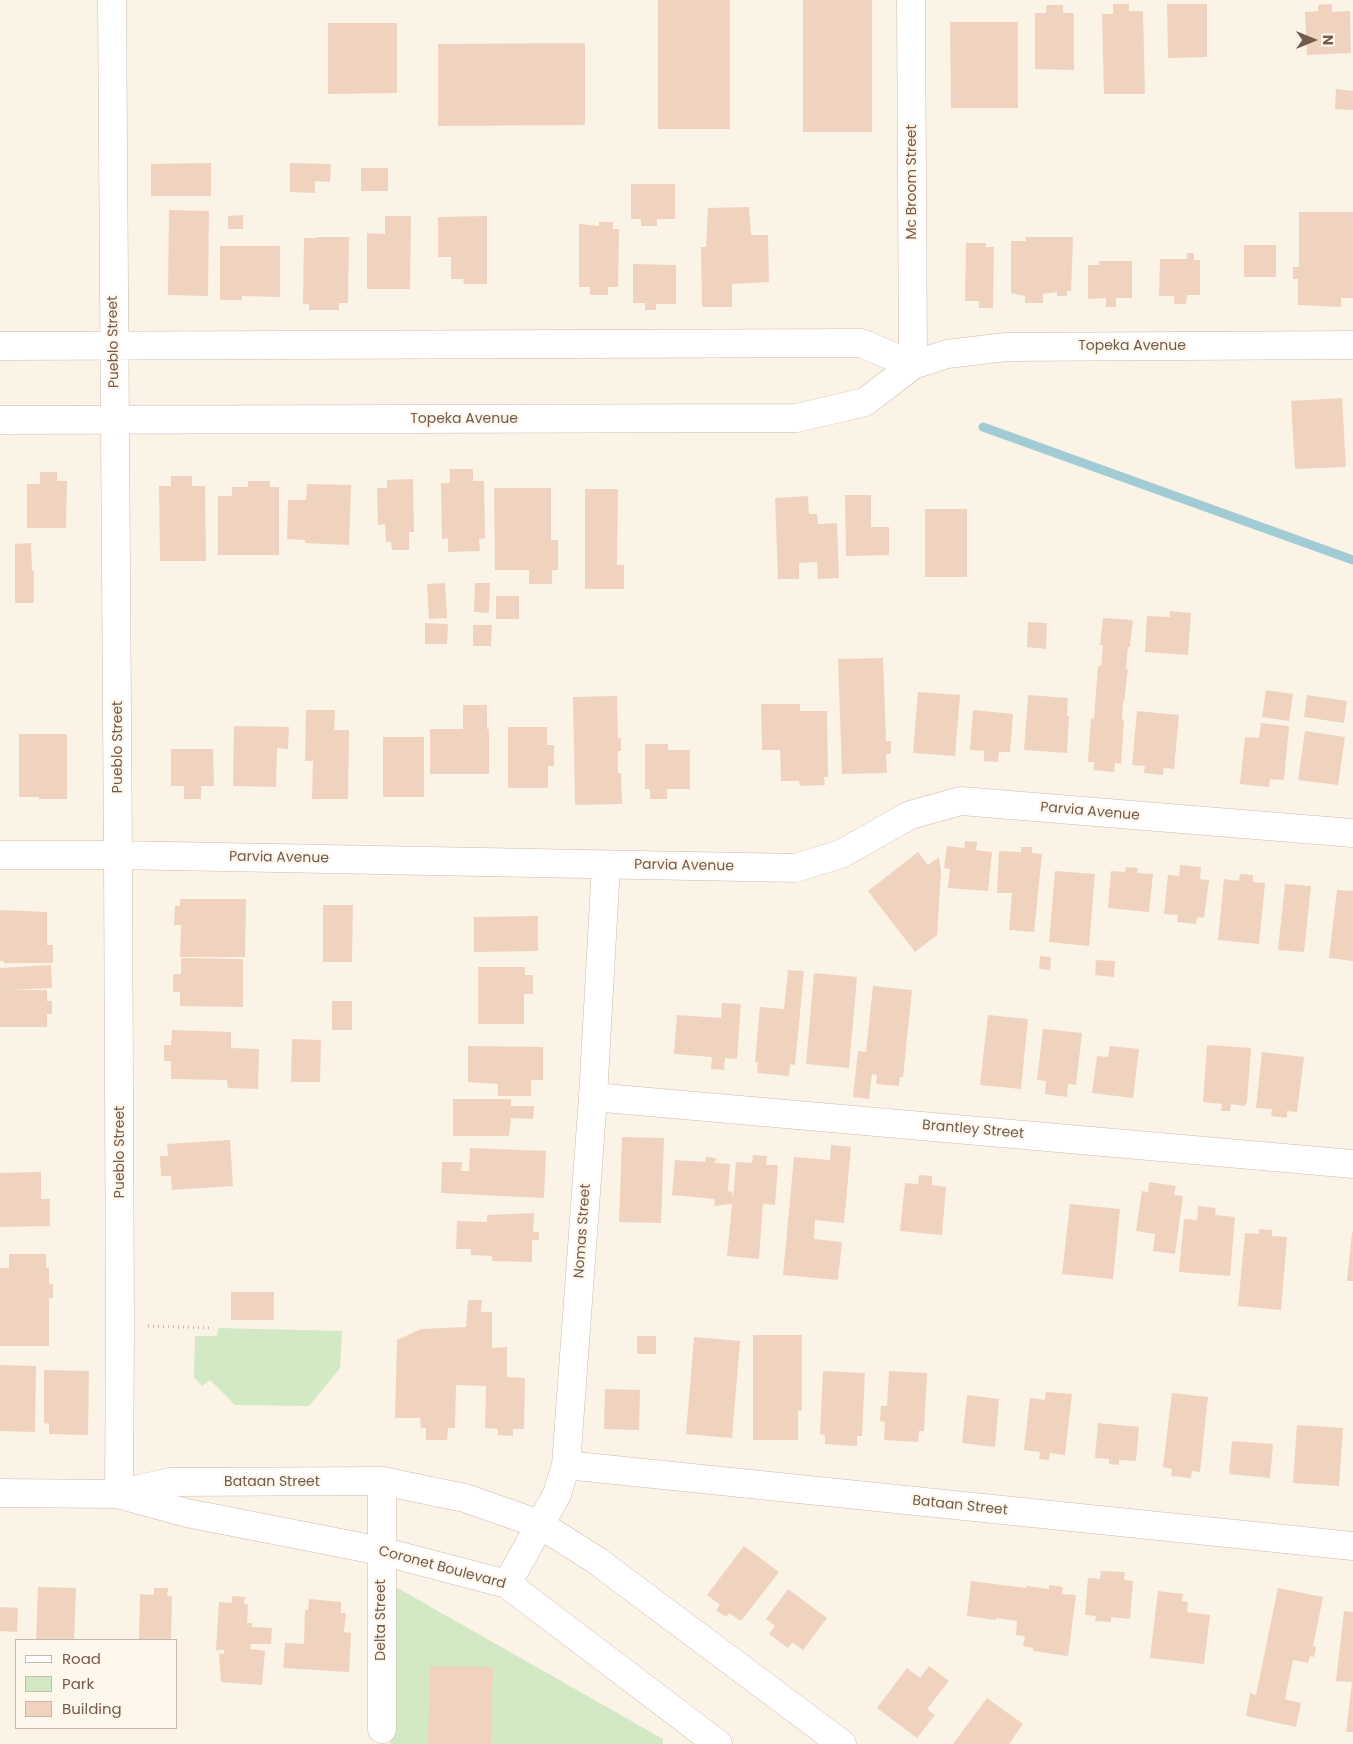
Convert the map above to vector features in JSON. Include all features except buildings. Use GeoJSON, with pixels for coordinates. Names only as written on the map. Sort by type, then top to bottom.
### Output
{"type":"FeatureCollection","features":[{"type":"Feature","properties":{"kind":"street","name":"Pueblo Street"},"geometry":{"type":"LineString","coordinates":[[112,0],[118,855],[119,1494]]}},
{"type":"Feature","properties":{"kind":"street","name":"Mc Broom Street"},"geometry":{"type":"LineString","coordinates":[[911,0],[913,364]]}},
{"type":"Feature","properties":{"kind":"street"},"geometry":{"type":"LineString","coordinates":[[0,346],[861,343],[913,364]]}},
{"type":"Feature","properties":{"kind":"street","name":"Topeka Avenue"},"geometry":{"type":"LineString","coordinates":[[0,420],[797,418],[865,402],[913,364],[946,354],[1006,347],[1353,345]]}},
{"type":"Feature","properties":{"kind":"street","name":"Parvia Avenue"},"geometry":{"type":"LineString","coordinates":[[0,855],[118,855],[795,868],[841,854],[910,815],[961,801],[1353,833]]}},
{"type":"Feature","properties":{"kind":"street","name":"Nomas Street"},"geometry":{"type":"LineString","coordinates":[[507,1584],[557,1494],[566,1465],[593,1097],[606,865]]}},
{"type":"Feature","properties":{"kind":"street","name":"Brantley Street"},"geometry":{"type":"LineString","coordinates":[[593,1097],[1353,1164]]}},
{"type":"Feature","properties":{"kind":"street","name":"Bataan Street"},"geometry":{"type":"LineString","coordinates":[[566,1465],[1353,1546]]}},
{"type":"Feature","properties":{"kind":"street","name":"Bataan Street"},"geometry":{"type":"LineString","coordinates":[[0,1493],[119,1494],[170,1482],[382,1481],[465,1498],[540,1524]]}},
{"type":"Feature","properties":{"kind":"street","name":"Delta Street"},"geometry":{"type":"LineString","coordinates":[[382,1481],[382,1729]]}},
{"type":"Feature","properties":{"kind":"street","name":"Coronet Boulevard"},"geometry":{"type":"LineString","coordinates":[[119,1494],[186,1513],[381,1551],[507,1584],[718,1744]]}},
{"type":"Feature","properties":{"kind":"street"},"geometry":{"type":"LineString","coordinates":[[540,1524],[596,1560],[842,1744]]}},
{"type":"Feature","properties":{"kind":"path"},"geometry":{"type":"LineString","coordinates":[[120,1326],[210,1328]]}},
{"type":"Feature","properties":{"kind":"green space"},"geometry":{"type":"Polygon","coordinates":[[[218,1328],[342,1331],[340,1368],[309,1406],[235,1405],[210,1380],[202,1386],[194,1377],[195,1336],[217,1336],[218,1328]]]}},
{"type":"Feature","properties":{"kind":"green space"},"geometry":{"type":"Polygon","coordinates":[[[394,1586],[663,1739],[663,1744],[390,1744],[394,1586]]]}},
{"type":"Feature","properties":{"kind":"waterway"},"geometry":{"type":"LineString","coordinates":[[983,427],[1353,560]]}}]}
